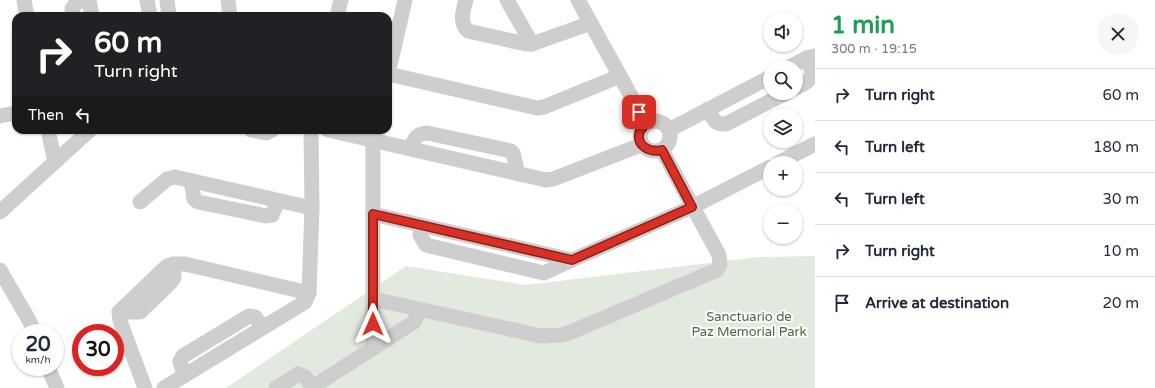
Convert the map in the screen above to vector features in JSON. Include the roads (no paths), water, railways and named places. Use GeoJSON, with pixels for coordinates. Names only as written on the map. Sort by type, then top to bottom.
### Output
{"type":"FeatureCollection","features":[{"type":"Feature","properties":{"kind":"street"},"geometry":{"type":"LineString","coordinates":[[24,0],[26,12]]}},
{"type":"Feature","properties":{"kind":"street"},"geometry":{"type":"LineString","coordinates":[[72,12],[72,9],[76,3],[85,0]]}},
{"type":"Feature","properties":{"kind":"street"},"geometry":{"type":"LineString","coordinates":[[89,0],[91,12]]}},
{"type":"Feature","properties":{"kind":"street"},"geometry":{"type":"LineString","coordinates":[[147,0],[149,12]]}},
{"type":"Feature","properties":{"kind":"street"},"geometry":{"type":"LineString","coordinates":[[167,0],[168,12]]}},
{"type":"Feature","properties":{"kind":"street"},"geometry":{"type":"LineString","coordinates":[[228,0],[230,12]]}},
{"type":"Feature","properties":{"kind":"street"},"geometry":{"type":"LineString","coordinates":[[338,12],[339,0]]}},
{"type":"Feature","properties":{"kind":"street"},"geometry":{"type":"LineString","coordinates":[[392,57],[405,0]]}},
{"type":"Feature","properties":{"kind":"street"},"geometry":{"type":"LineString","coordinates":[[466,0],[462,22],[464,28],[468,31],[526,44],[532,44],[591,23]]}},
{"type":"Feature","properties":{"kind":"street"},"geometry":{"type":"LineString","coordinates":[[507,0],[532,44]]}},
{"type":"Feature","properties":{"kind":"street"},"geometry":{"type":"LineString","coordinates":[[578,0],[646,123]]}},
{"type":"Feature","properties":{"kind":"street"},"geometry":{"type":"LineString","coordinates":[[803,84],[808,82],[813,72],[811,57]]}},
{"type":"Feature","properties":{"kind":"street"},"geometry":{"type":"LineString","coordinates":[[392,75],[537,108],[544,107],[620,76]]}},
{"type":"Feature","properties":{"kind":"street"},"geometry":{"type":"LineString","coordinates":[[669,130],[763,81]]}},
{"type":"Feature","properties":{"kind":"street"},"geometry":{"type":"LineString","coordinates":[[708,109],[716,122],[720,125],[726,124],[772,100]]}},
{"type":"Feature","properties":{"kind":"street"},"geometry":{"type":"LineString","coordinates":[[0,116],[12,114]]}},
{"type":"Feature","properties":{"kind":"street"},"geometry":{"type":"LineString","coordinates":[[654,120],[663,123],[669,130],[670,137],[668,145],[662,150],[654,152],[641,144],[639,138],[640,130],[646,123],[654,120]]}},
{"type":"Feature","properties":{"kind":"street"},"geometry":{"type":"LineString","coordinates":[[410,149],[416,136],[420,133],[427,133],[511,151],[513,153],[518,174]]}},
{"type":"Feature","properties":{"kind":"street"},"geometry":{"type":"LineString","coordinates":[[49,134],[55,162]]}},
{"type":"Feature","properties":{"kind":"street"},"geometry":{"type":"LineString","coordinates":[[0,212],[86,134]]}},
{"type":"Feature","properties":{"kind":"street"},"geometry":{"type":"LineString","coordinates":[[164,388],[184,376],[180,361],[183,356],[249,316],[255,317],[263,327],[305,302],[309,293],[312,208],[311,134]]}},
{"type":"Feature","properties":{"kind":"street"},"geometry":{"type":"LineString","coordinates":[[373,348],[374,135],[410,149],[546,180],[553,179],[641,144]]}},
{"type":"Feature","properties":{"kind":"street"},"geometry":{"type":"LineString","coordinates":[[792,156],[815,144]]}},
{"type":"Feature","properties":{"kind":"street"},"geometry":{"type":"LineString","coordinates":[[373,299],[540,336],[561,335],[717,270],[720,265],[718,255],[662,150]]}},
{"type":"Feature","properties":{"kind":"street"},"geometry":{"type":"LineString","coordinates":[[373,214],[422,225],[420,235],[426,246],[544,273],[692,207],[763,171]]}},
{"type":"Feature","properties":{"kind":"street"},"geometry":{"type":"LineString","coordinates":[[140,202],[166,179],[174,177],[191,181],[194,199],[198,202],[266,216],[272,215],[278,201],[312,208]]}},
{"type":"Feature","properties":{"kind":"street"},"geometry":{"type":"LineString","coordinates":[[145,388],[120,321],[119,312],[140,312],[174,278],[173,264],[185,264],[309,293]]}},
{"type":"Feature","properties":{"kind":"street"},"geometry":{"type":"LineString","coordinates":[[0,270],[31,324]]}},
{"type":"Feature","properties":{"kind":"street"},"geometry":{"type":"LineString","coordinates":[[276,388],[298,374],[304,376],[312,387],[414,322],[420,310]]}},
{"type":"Feature","properties":{"kind":"street"},"geometry":{"type":"LineString","coordinates":[[52,376],[57,388]]}},
{"type":"Feature","properties":{"kind":"park label","name":"Sanctuario de Paz Memorial Park"},"geometry":{"type":"Point","coordinates":[749,324]}}]}
